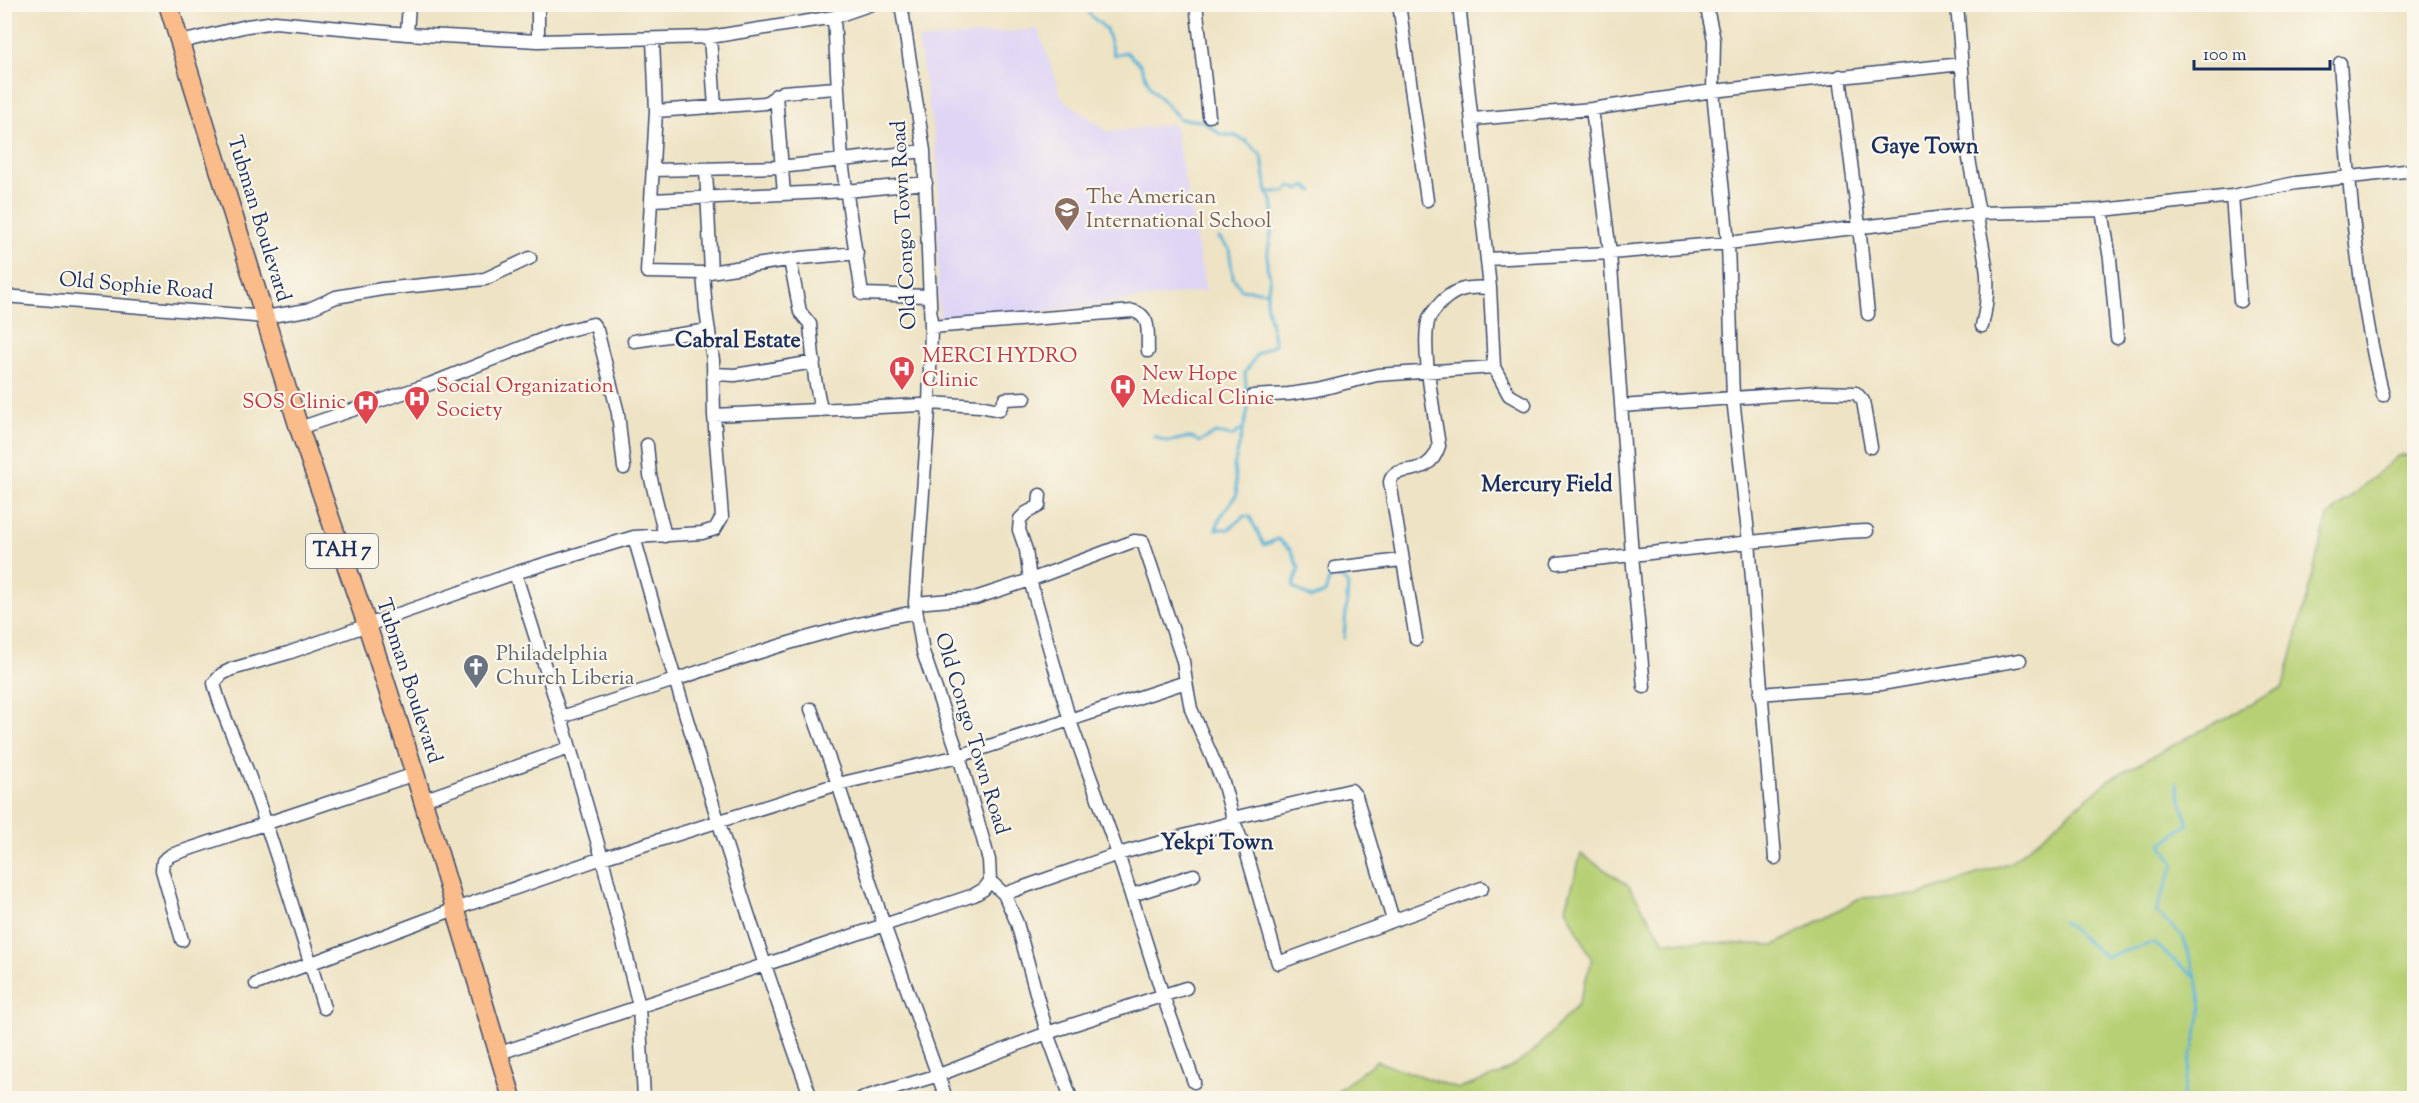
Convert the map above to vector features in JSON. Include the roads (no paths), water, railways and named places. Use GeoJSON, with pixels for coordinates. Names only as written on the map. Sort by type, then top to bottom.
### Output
{"type":"FeatureCollection","features":[{"type":"Feature","properties":{"kind":"highway","name":"Tubman Boulevard"},"geometry":{"type":"LineString","coordinates":[[168,4],[299,428],[367,625],[415,774],[512,1098]]}},
{"type":"Feature","properties":{"kind":"street"},"geometry":{"type":"LineString","coordinates":[[407,34],[409,4]]}},
{"type":"Feature","properties":{"kind":"street"},"geometry":{"type":"LineString","coordinates":[[538,4],[538,41]]}},
{"type":"Feature","properties":{"kind":"street"},"geometry":{"type":"LineString","coordinates":[[181,42],[246,26],[275,22],[407,34],[538,41],[710,37],[834,17],[872,4]]}},
{"type":"Feature","properties":{"kind":"street","name":"Old Congo Town Road"},"geometry":{"type":"LineString","coordinates":[[901,4],[924,151],[931,327],[929,406],[915,607],[923,652],[959,756],[989,860],[990,881]]}},
{"type":"Feature","properties":{"kind":"street"},"geometry":{"type":"LineString","coordinates":[[1196,4],[1209,116]]}},
{"type":"Feature","properties":{"kind":"street"},"geometry":{"type":"LineString","coordinates":[[1399,4],[1427,200]]}},
{"type":"Feature","properties":{"kind":"street"},"geometry":{"type":"LineString","coordinates":[[1459,4],[1490,288],[1494,367],[1509,395],[1525,404]]}},
{"type":"Feature","properties":{"kind":"street"},"geometry":{"type":"LineString","coordinates":[[1706,4],[1714,40],[1713,91],[1728,243],[1733,398],[1749,542],[1775,858]]}},
{"type":"Feature","properties":{"kind":"street"},"geometry":{"type":"LineString","coordinates":[[1957,4],[1970,159],[1988,275],[1988,301],[1982,326]]}},
{"type":"Feature","properties":{"kind":"street"},"geometry":{"type":"LineString","coordinates":[[834,17],[836,88],[842,162],[862,294],[928,296]]}},
{"type":"Feature","properties":{"kind":"street"},"geometry":{"type":"LineString","coordinates":[[710,37],[715,107]]}},
{"type":"Feature","properties":{"kind":"street"},"geometry":{"type":"LineString","coordinates":[[653,40],[656,111],[647,272],[707,272],[857,253]]}},
{"type":"Feature","properties":{"kind":"street"},"geometry":{"type":"LineString","coordinates":[[2340,63],[2348,177],[2372,353],[2382,395]]}},
{"type":"Feature","properties":{"kind":"street"},"geometry":{"type":"LineString","coordinates":[[1473,119],[1592,109],[1713,91],[1961,64]]}},
{"type":"Feature","properties":{"kind":"street"},"geometry":{"type":"LineString","coordinates":[[1840,76],[1868,314]]}},
{"type":"Feature","properties":{"kind":"street"},"geometry":{"type":"LineString","coordinates":[[656,111],[765,103],[776,95],[836,88]]}},
{"type":"Feature","properties":{"kind":"street"},"geometry":{"type":"LineString","coordinates":[[776,95],[780,167],[784,194]]}},
{"type":"Feature","properties":{"kind":"street"},"geometry":{"type":"LineString","coordinates":[[1592,109],[1610,253],[1644,687]]}},
{"type":"Feature","properties":{"kind":"street"},"geometry":{"type":"LineString","coordinates":[[654,170],[780,167],[842,162],[924,151]]}},
{"type":"Feature","properties":{"kind":"street"},"geometry":{"type":"LineString","coordinates":[[324,1008],[266,822],[240,748],[221,711],[214,683],[222,674],[232,669],[288,653],[515,573],[634,537],[702,533],[715,529],[722,517],[714,415],[714,374],[708,330],[706,170]]}},
{"type":"Feature","properties":{"kind":"street"},"geometry":{"type":"LineString","coordinates":[[1487,259],[1610,253],[1728,243],[1977,213],[2102,210],[2232,196],[2296,183],[2415,170]]}},
{"type":"Feature","properties":{"kind":"street"},"geometry":{"type":"LineString","coordinates":[[652,200],[847,191],[926,183]]}},
{"type":"Feature","properties":{"kind":"street"},"geometry":{"type":"LineString","coordinates":[[2232,196],[2240,301]]}},
{"type":"Feature","properties":{"kind":"street"},"geometry":{"type":"LineString","coordinates":[[2102,210],[2110,259],[2117,338]]}},
{"type":"Feature","properties":{"kind":"street","name":"Old Sophie Road"},"geometry":{"type":"LineString","coordinates":[[4,296],[265,317],[307,309],[336,297],[382,289],[485,279],[530,258]]}},
{"type":"Feature","properties":{"kind":"street"},"geometry":{"type":"LineString","coordinates":[[790,260],[800,312],[810,324],[821,410]]}},
{"type":"Feature","properties":{"kind":"street"},"geometry":{"type":"LineString","coordinates":[[1416,639],[1401,560],[1391,476],[1395,472],[1426,467],[1436,458],[1439,446],[1429,372],[1427,335],[1430,316],[1444,298],[1455,291],[1469,286],[1490,288]]}},
{"type":"Feature","properties":{"kind":"street"},"geometry":{"type":"LineString","coordinates":[[931,327],[1133,311],[1141,313],[1146,319],[1148,351]]}},
{"type":"Feature","properties":{"kind":"street"},"geometry":{"type":"LineString","coordinates":[[299,428],[430,384],[561,332],[593,324],[597,330],[618,413],[624,468]]}},
{"type":"Feature","properties":{"kind":"street"},"geometry":{"type":"LineString","coordinates":[[634,341],[708,330]]}},
{"type":"Feature","properties":{"kind":"street"},"geometry":{"type":"LineString","coordinates":[[714,374],[735,375],[814,362]]}},
{"type":"Feature","properties":{"kind":"street"},"geometry":{"type":"LineString","coordinates":[[1253,396],[1317,390],[1377,375],[1494,367]]}},
{"type":"Feature","properties":{"kind":"street"},"geometry":{"type":"LineString","coordinates":[[1621,406],[1817,392],[1856,393],[1863,401],[1871,447]]}},
{"type":"Feature","properties":{"kind":"street"},"geometry":{"type":"LineString","coordinates":[[714,415],[921,405],[980,406],[999,410],[1005,399],[1025,398]]}},
{"type":"Feature","properties":{"kind":"street"},"geometry":{"type":"LineString","coordinates":[[647,445],[650,475],[665,536]]}},
{"type":"Feature","properties":{"kind":"street"},"geometry":{"type":"LineString","coordinates":[[1040,495],[1039,506],[1020,519],[1019,530],[1026,550],[1030,580],[1070,721],[1118,854],[1163,996],[1194,1082]]}},
{"type":"Feature","properties":{"kind":"street"},"geometry":{"type":"LineString","coordinates":[[1558,563],[1842,531],[1867,531]]}},
{"type":"Feature","properties":{"kind":"street"},"geometry":{"type":"LineString","coordinates":[[634,537],[674,679],[763,964],[811,1098]]}},
{"type":"Feature","properties":{"kind":"street"},"geometry":{"type":"LineString","coordinates":[[561,717],[793,641],[915,607],[975,598],[1134,541],[1143,542],[1183,661],[1191,709],[1223,782],[1246,851],[1278,963],[1482,888]]}},
{"type":"Feature","properties":{"kind":"street"},"geometry":{"type":"LineString","coordinates":[[1335,568],[1401,560]]}},
{"type":"Feature","properties":{"kind":"street"},"geometry":{"type":"LineString","coordinates":[[515,573],[561,717],[602,858],[639,1006],[644,1098]]}},
{"type":"Feature","properties":{"kind":"street"},"geometry":{"type":"LineString","coordinates":[[1760,694],[1881,684],[2020,660]]}},
{"type":"Feature","properties":{"kind":"street"},"geometry":{"type":"LineString","coordinates":[[256,984],[455,909],[602,858],[720,823],[838,784],[959,756],[1186,682]]}},
{"type":"Feature","properties":{"kind":"street"},"geometry":{"type":"LineString","coordinates":[[811,709],[884,926],[946,1098]]}},
{"type":"Feature","properties":{"kind":"street"},"geometry":{"type":"LineString","coordinates":[[423,800],[569,748]]}},
{"type":"Feature","properties":{"kind":"street"},"geometry":{"type":"LineString","coordinates":[[182,940],[162,870],[163,861],[171,855],[415,774]]}},
{"type":"Feature","properties":{"kind":"street"},"geometry":{"type":"LineString","coordinates":[[1004,894],[1118,854],[1234,820],[1351,790],[1356,796],[1393,920]]}},
{"type":"Feature","properties":{"kind":"street"},"geometry":{"type":"LineString","coordinates":[[1132,895],[1194,875]]}},
{"type":"Feature","properties":{"kind":"street"},"geometry":{"type":"LineString","coordinates":[[497,1054],[974,895],[984,889],[990,881],[1004,894],[1017,923],[1047,1033],[1071,1098]]}},
{"type":"Feature","properties":{"kind":"street"},"geometry":{"type":"LineString","coordinates":[[862,1098],[939,1075],[1047,1033],[1186,988]]}},
{"type":"Feature","properties":{"kind":"waterway"},"geometry":{"type":"LineString","coordinates":[[1089,14],[1106,29],[1114,55],[1126,52],[1140,64],[1151,88],[1180,119],[1203,121],[1220,134],[1235,136],[1246,141],[1262,156],[1267,192],[1272,200],[1274,217],[1268,251],[1267,266],[1270,277],[1266,302],[1275,344],[1257,354],[1245,373],[1248,410],[1234,466],[1237,494],[1221,516],[1216,529],[1229,529],[1244,516],[1250,517],[1264,545],[1278,539],[1291,550],[1299,568],[1293,587],[1311,598],[1325,593],[1330,576],[1344,579],[1348,586],[1344,638]]}},
{"type":"Feature","properties":{"kind":"waterway"},"geometry":{"type":"LineString","coordinates":[[1267,192],[1285,192],[1291,186],[1299,190],[1306,186],[1313,191]]}},
{"type":"Feature","properties":{"kind":"waterway"},"geometry":{"type":"LineString","coordinates":[[1219,238],[1229,249],[1233,277],[1241,289],[1268,292]]}},
{"type":"Feature","properties":{"kind":"waterway"},"geometry":{"type":"LineString","coordinates":[[1154,436],[1167,441],[1192,438],[1199,442],[1216,433],[1232,436],[1242,429]]}},
{"type":"Feature","properties":{"kind":"waterway"},"geometry":{"type":"LineString","coordinates":[[2176,783],[2188,824],[2162,844],[2174,864],[2156,912],[2183,937],[2197,979],[2202,1008],[2182,1098]]}},
{"type":"Feature","properties":{"kind":"waterway"},"geometry":{"type":"LineString","coordinates":[[2062,921],[2106,957],[2153,943],[2195,977]]}},
{"type":"Feature","properties":{"kind":"place","name":"The American International School"},"geometry":{"type":"Point","coordinates":[1067,233]}},
{"type":"Feature","properties":{"kind":"place","name":"MERCI HYDRO Clinic"},"geometry":{"type":"Point","coordinates":[902,392]}},
{"type":"Feature","properties":{"kind":"place","name":"New Hope Medical Clinic"},"geometry":{"type":"Point","coordinates":[1123,410]}},
{"type":"Feature","properties":{"kind":"place","name":"Social Organization Society"},"geometry":{"type":"Point","coordinates":[417,422]}},
{"type":"Feature","properties":{"kind":"place","name":"SOS Clinic"},"geometry":{"type":"Point","coordinates":[366,426]}},
{"type":"Feature","properties":{"kind":"place","name":"Philadelphia Church Liberia"},"geometry":{"type":"Point","coordinates":[476,690]}},
{"type":"Feature","properties":{"kind":"district","name":"Gaye Town"},"geometry":{"type":"Point","coordinates":[1925,148]}},
{"type":"Feature","properties":{"kind":"district","name":"Cabral Estate"},"geometry":{"type":"Point","coordinates":[738,342]}},
{"type":"Feature","properties":{"kind":"district","name":"Mercury Field"},"geometry":{"type":"Point","coordinates":[1547,486]}},
{"type":"Feature","properties":{"kind":"district","name":"Yekpi Town"},"geometry":{"type":"Point","coordinates":[1217,844]}}]}
